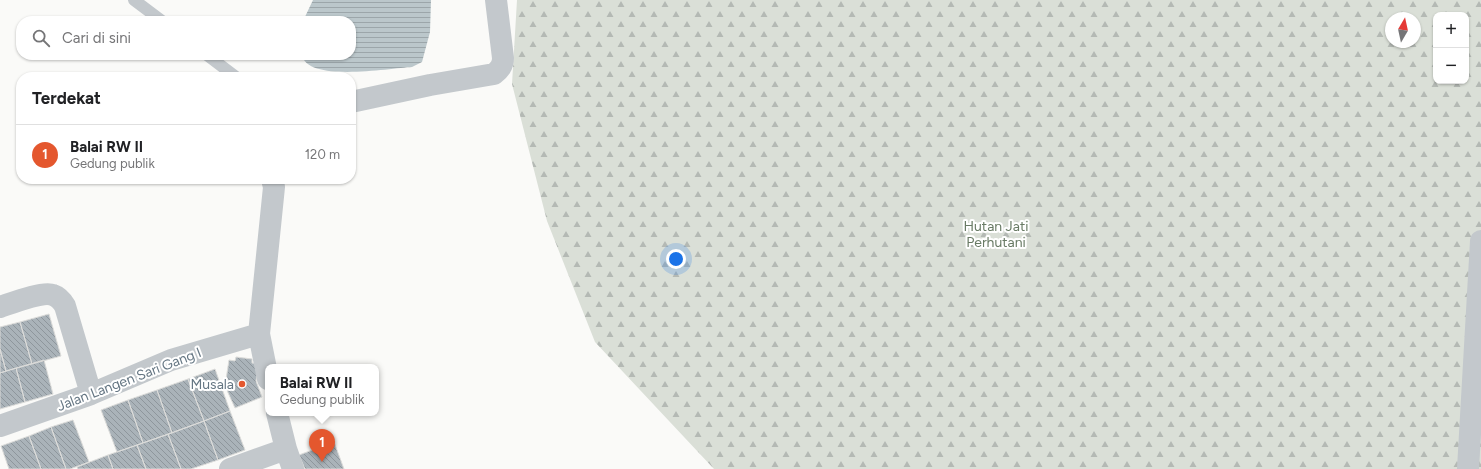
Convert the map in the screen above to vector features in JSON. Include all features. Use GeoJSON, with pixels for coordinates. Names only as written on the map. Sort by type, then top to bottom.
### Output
{"type":"FeatureCollection","features":[{"type":"Feature","properties":{"kind":"street"},"geometry":{"type":"LineString","coordinates":[[356,101],[430,85],[494,74],[500,69],[504,58],[496,0]]}},
{"type":"Feature","properties":{"kind":"street"},"geometry":{"type":"LineString","coordinates":[[265,364],[260,334],[273,184]]}},
{"type":"Feature","properties":{"kind":"street"},"geometry":{"type":"LineString","coordinates":[[1468,469],[1481,241]]}},
{"type":"Feature","properties":{"kind":"street"},"geometry":{"type":"LineString","coordinates":[[0,306],[44,294],[52,294],[59,298],[65,306],[90,394]]}},
{"type":"Feature","properties":{"kind":"street","name":"Jalan Langen Sari Gang I"},"geometry":{"type":"LineString","coordinates":[[0,426],[90,394],[172,360],[260,334]]}},
{"type":"Feature","properties":{"kind":"street"},"geometry":{"type":"LineString","coordinates":[[230,469],[289,459],[278,416]]}},
{"type":"Feature","properties":{"kind":"lane"},"geometry":{"type":"LineString","coordinates":[[134,0],[155,16]]}},
{"type":"Feature","properties":{"kind":"lane"},"geometry":{"type":"LineString","coordinates":[[213,60],[229,72]]}},
{"type":"Feature","properties":{"kind":"green space","name":"Hutan Jati Perhutani"},"geometry":{"type":"Polygon","coordinates":[[[517,0],[1481,0],[1481,469],[714,469],[595,342],[547,221],[512,84],[517,0]]]}},
{"type":"Feature","properties":{"kind":"shaded area"},"geometry":{"type":"Polygon","coordinates":[[[313,0],[431,0],[430,32],[422,62],[412,67],[351,72],[318,69],[307,64],[305,60],[356,60],[356,16],[305,16],[313,0]]]}},
{"type":"Feature","properties":{"kind":"building"},"geometry":{"type":"Polygon","coordinates":[[[49,314],[61,356],[32,364],[20,322],[49,314]]]}},
{"type":"Feature","properties":{"kind":"building"},"geometry":{"type":"Polygon","coordinates":[[[20,322],[32,364],[6,371],[0,349],[0,327],[20,322]]]}},
{"type":"Feature","properties":{"kind":"building"},"geometry":{"type":"Polygon","coordinates":[[[0,349],[6,371],[0,373],[0,349]]]}},
{"type":"Feature","properties":{"kind":"building","name":"Musala"},"geometry":{"type":"Polygon","coordinates":[[[236,357],[252,359],[252,363],[259,364],[256,381],[262,397],[235,408],[225,386],[229,360],[235,361],[236,357]]]}},
{"type":"Feature","properties":{"kind":"building"},"geometry":{"type":"Polygon","coordinates":[[[44,360],[53,394],[25,402],[16,368],[44,360]]]}},
{"type":"Feature","properties":{"kind":"building"},"geometry":{"type":"Polygon","coordinates":[[[16,368],[25,402],[0,409],[0,373],[16,368]]]}},
{"type":"Feature","properties":{"kind":"building"},"geometry":{"type":"Polygon","coordinates":[[[215,369],[230,411],[204,421],[188,379],[215,369]]]}},
{"type":"Feature","properties":{"kind":"building"},"geometry":{"type":"Polygon","coordinates":[[[188,379],[204,421],[172,433],[157,390],[188,379]]]}},
{"type":"Feature","properties":{"kind":"building"},"geometry":{"type":"Polygon","coordinates":[[[157,390],[172,433],[143,443],[128,400],[157,390]]]}},
{"type":"Feature","properties":{"kind":"building"},"geometry":{"type":"Polygon","coordinates":[[[128,400],[143,443],[117,452],[101,410],[128,400]]]}},
{"type":"Feature","properties":{"kind":"building"},"geometry":{"type":"Polygon","coordinates":[[[230,411],[245,450],[218,460],[204,421],[230,411]]]}},
{"type":"Feature","properties":{"kind":"building"},"geometry":{"type":"Polygon","coordinates":[[[73,420],[89,462],[66,469],[51,427],[73,420]]]}},
{"type":"Feature","properties":{"kind":"building"},"geometry":{"type":"Polygon","coordinates":[[[204,421],[218,460],[191,469],[181,469],[168,434],[204,421]]]}},
{"type":"Feature","properties":{"kind":"building"},"geometry":{"type":"Polygon","coordinates":[[[51,427],[66,469],[41,469],[29,436],[51,427]]]}},
{"type":"Feature","properties":{"kind":"building"},"geometry":{"type":"Polygon","coordinates":[[[168,434],[181,469],[146,469],[137,445],[168,434]]]}},
{"type":"Feature","properties":{"kind":"building"},"geometry":{"type":"Polygon","coordinates":[[[29,436],[41,469],[9,469],[1,446],[29,436]]]}},
{"type":"Feature","properties":{"kind":"building"},"geometry":{"type":"Polygon","coordinates":[[[334,442],[344,469],[305,469],[299,455],[334,442]]]}},
{"type":"Feature","properties":{"kind":"building"},"geometry":{"type":"Polygon","coordinates":[[[137,445],[146,469],[113,469],[108,455],[137,445]]]}},
{"type":"Feature","properties":{"kind":"building"},"geometry":{"type":"Polygon","coordinates":[[[108,455],[113,469],[78,469],[77,467],[108,455]]]}},
{"type":"Feature","properties":{"kind":"place","name":"Musala"},"geometry":{"type":"Point","coordinates":[242,384]}},
{"type":"Feature","properties":{"kind":"place","name":"Balai RW II"},"geometry":{"type":"Point","coordinates":[322,462]}}]}
